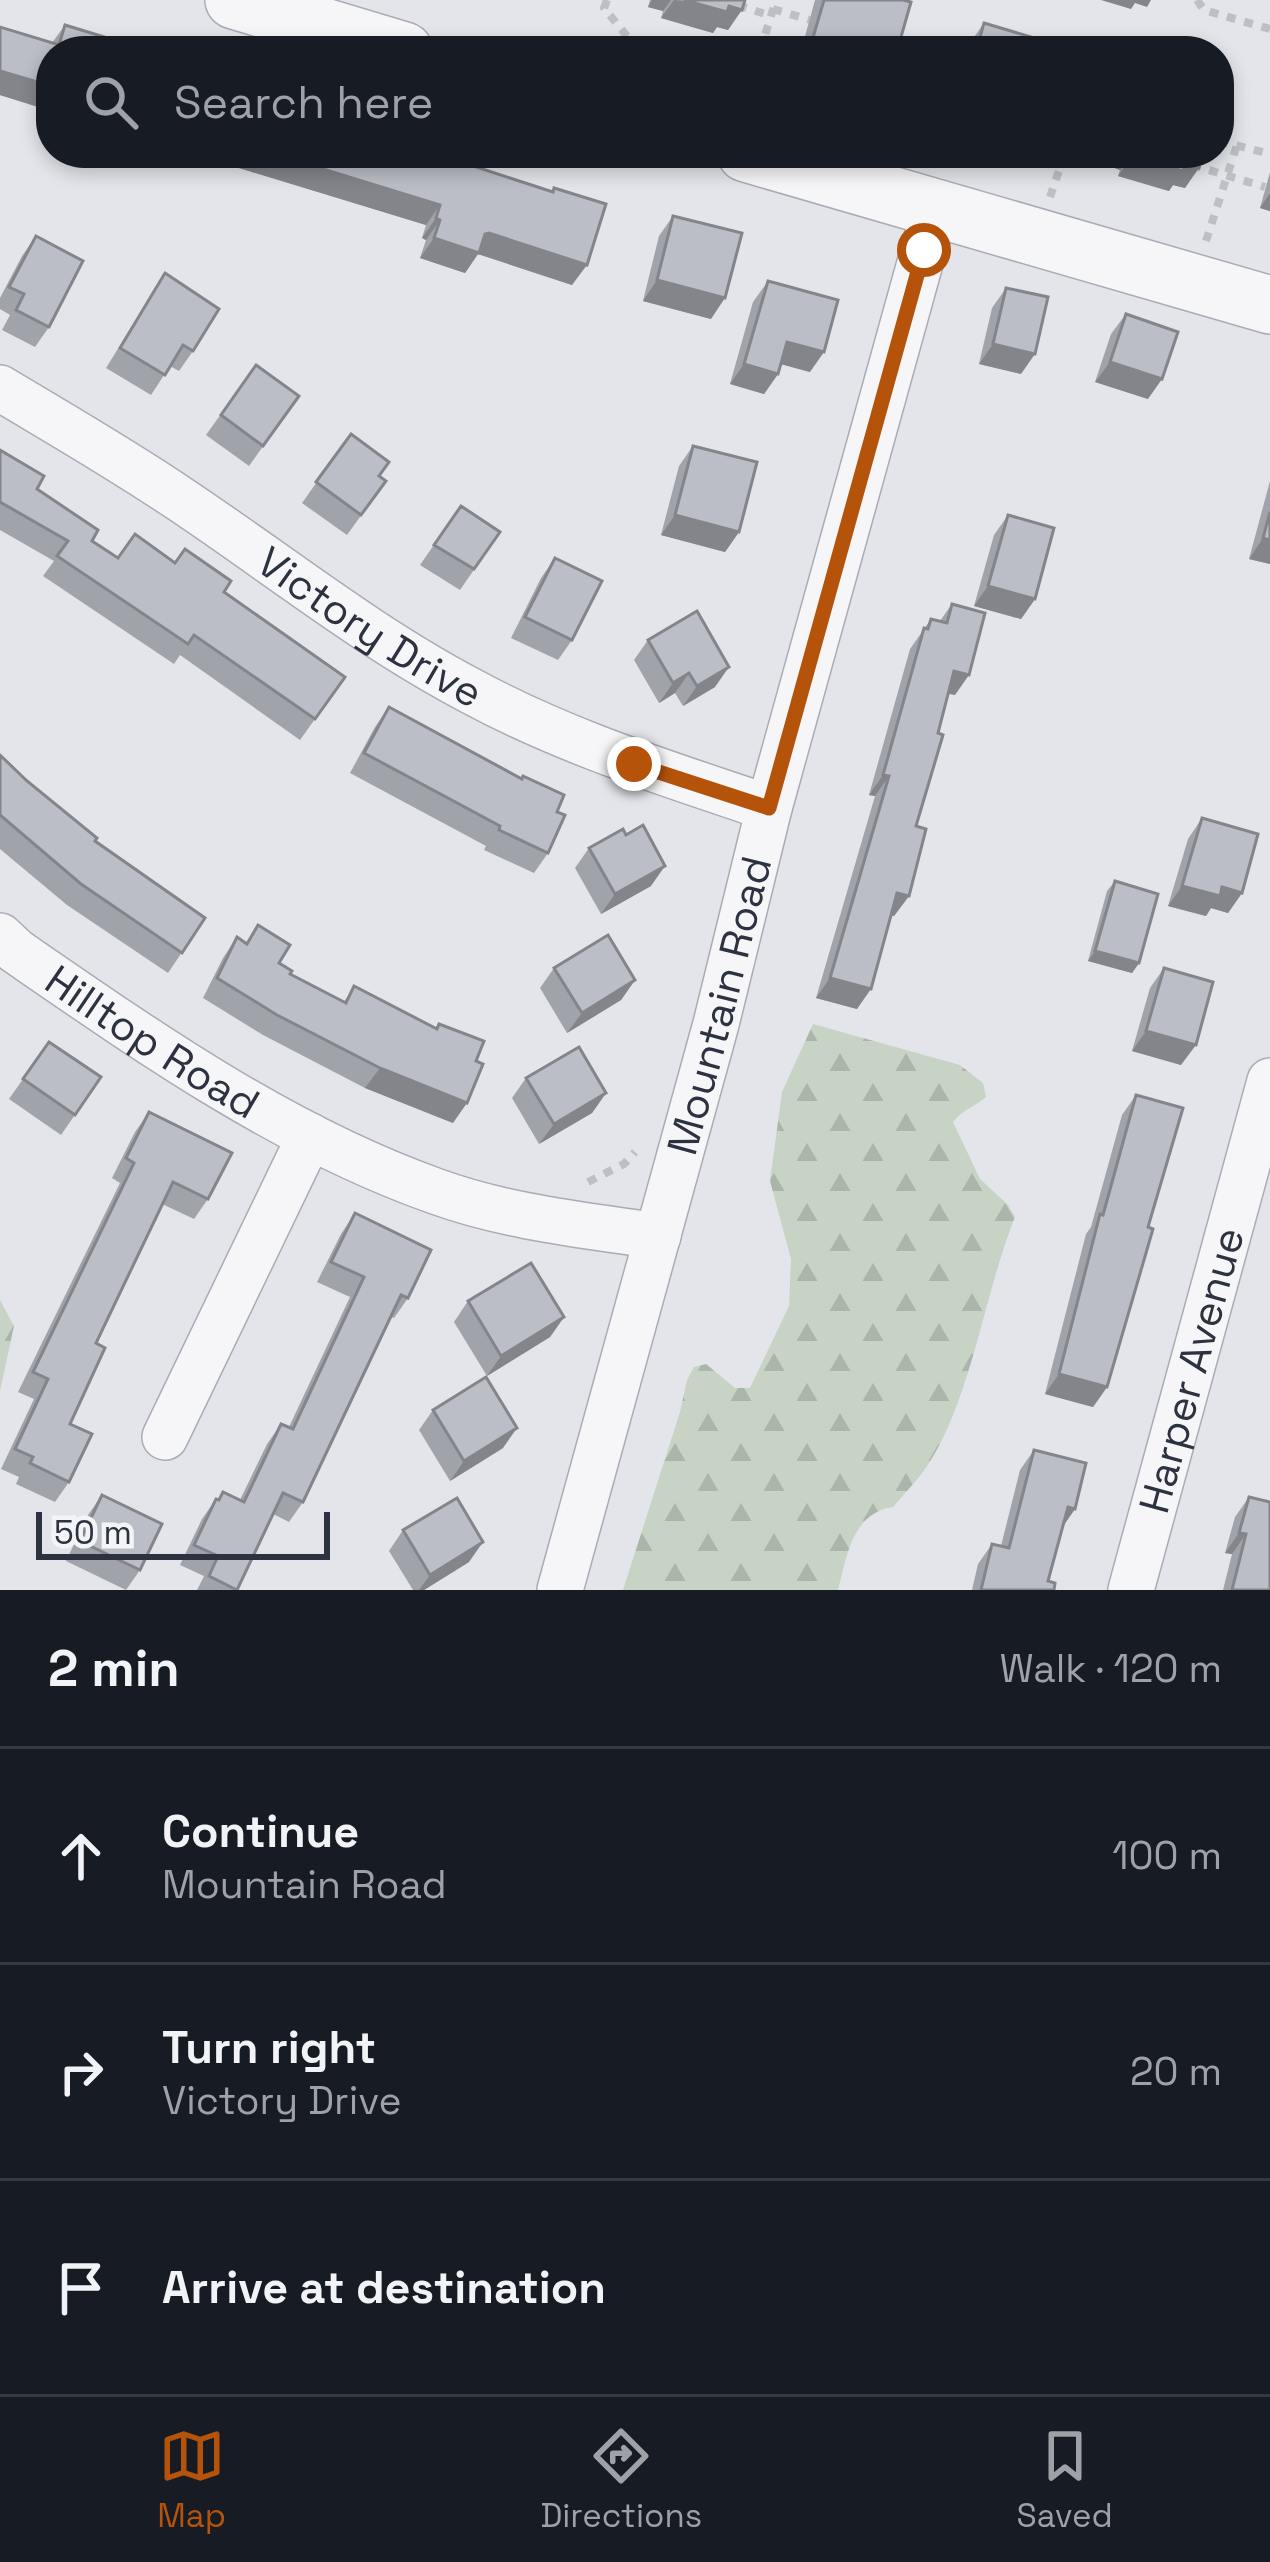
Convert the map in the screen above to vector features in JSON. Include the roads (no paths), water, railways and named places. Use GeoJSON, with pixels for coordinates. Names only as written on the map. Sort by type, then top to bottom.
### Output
{"type":"FeatureCollection","features":[{"type":"Feature","properties":{"kind":"street"},"geometry":{"type":"LineString","coordinates":[[234,0],[354,36]]}},
{"type":"Feature","properties":{"kind":"street"},"geometry":{"type":"LineString","coordinates":[[797,168],[1270,304]]}},
{"type":"Feature","properties":{"kind":"street","name":"Mountain Road"},"geometry":{"type":"LineString","coordinates":[[560,1590],[935,209]]}},
{"type":"Feature","properties":{"kind":"street","name":"Victory Drive"},"geometry":{"type":"LineString","coordinates":[[0,388],[121,461],[466,689],[612,756],[769,808]]}},
{"type":"Feature","properties":{"kind":"street","name":"Hilltop Road"},"geometry":{"type":"LineString","coordinates":[[0,936],[161,1051],[310,1136],[434,1191],[486,1207],[658,1236]]}},
{"type":"Feature","properties":{"kind":"street","name":"Harper Avenue"},"geometry":{"type":"LineString","coordinates":[[1131,1590],[1270,1081]]}},
{"type":"Feature","properties":{"kind":"street","name":"Hilltop Road"},"geometry":{"type":"LineString","coordinates":[[165,1437],[310,1136]]}}]}
